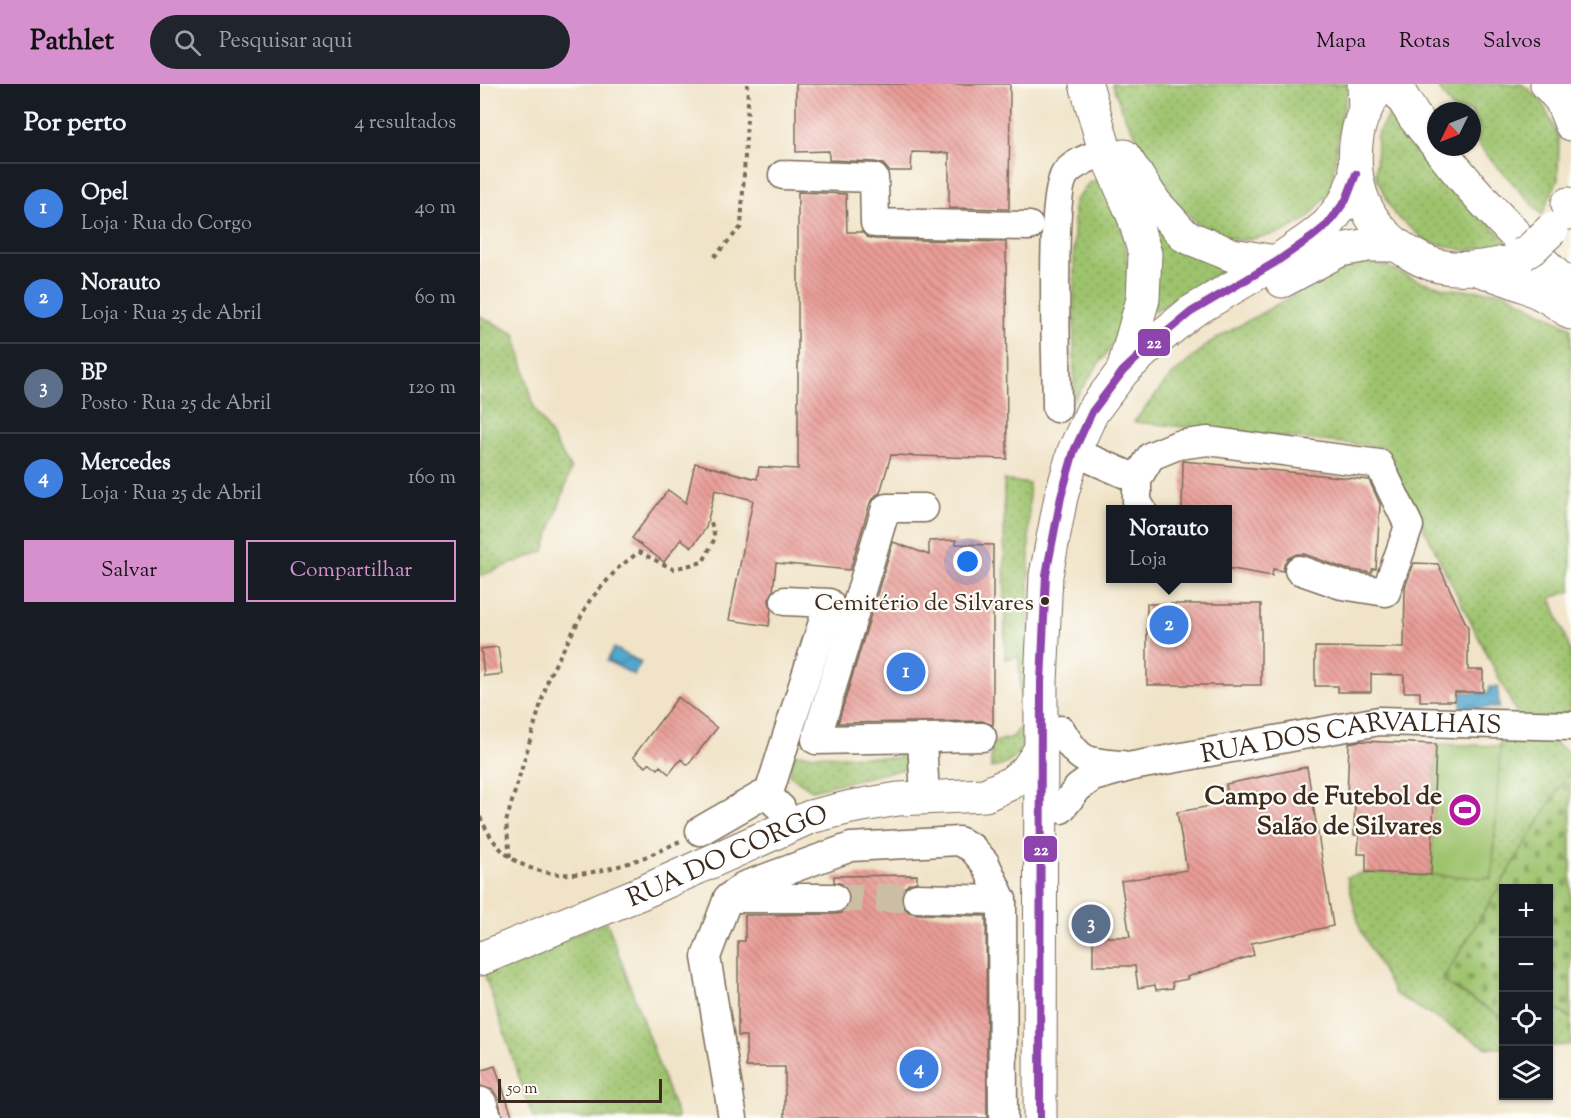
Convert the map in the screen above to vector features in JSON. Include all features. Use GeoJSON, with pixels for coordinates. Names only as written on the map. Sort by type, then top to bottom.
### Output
{"type":"FeatureCollection","features":[{"type":"Feature","properties":{"kind":"main road"},"geometry":{"type":"LineString","coordinates":[[1419,84],[1431,102]]}},
{"type":"Feature","properties":{"kind":"main road"},"geometry":{"type":"LineString","coordinates":[[1547,84],[1561,100],[1571,124]]}},
{"type":"Feature","properties":{"kind":"main road"},"geometry":{"type":"LineString","coordinates":[[1087,90],[1105,151],[1134,217],[1145,254],[1143,299],[1123,372]]}},
{"type":"Feature","properties":{"kind":"main road"},"geometry":{"type":"LineString","coordinates":[[1087,90],[1155,203],[1185,236],[1232,255],[1276,262]]}},
{"type":"Feature","properties":{"kind":"main road"},"geometry":{"type":"LineString","coordinates":[[1427,133],[1415,118],[1377,91],[1358,132],[1355,153],[1356,174],[1363,201],[1372,217],[1397,245],[1421,260],[1449,268],[1477,269],[1506,263],[1531,249],[1567,209]]}},
{"type":"Feature","properties":{"kind":"main road"},"geometry":{"type":"LineString","coordinates":[[1445,156],[1471,188],[1571,290]]}},
{"type":"Feature","properties":{"kind":"main road"},"geometry":{"type":"LineString","coordinates":[[1471,156],[1571,261]]}},
{"type":"Feature","properties":{"kind":"main road"},"geometry":{"type":"LineString","coordinates":[[1062,1118],[1061,809],[1041,682],[1046,575],[1061,497],[1074,451],[1092,412],[1123,372],[1153,343],[1191,312],[1276,262],[1328,224],[1346,200],[1356,174]]}},
{"type":"Feature","properties":{"kind":"main road"},"geometry":{"type":"LineString","coordinates":[[1040,1118],[1040,839],[1051,739],[1061,684],[1066,579],[1080,503],[1092,460],[1109,424],[1136,385],[1165,357],[1202,328],[1288,277],[1340,250],[1368,245],[1397,245]]}},
{"type":"Feature","properties":{"kind":"main road"},"geometry":{"type":"LineString","coordinates":[[1477,269],[1523,284],[1556,301],[1571,313]]}},
{"type":"Feature","properties":{"kind":"main road","name":"RUA DO CORGO"},"geometry":{"type":"LineString","coordinates":[[480,959],[641,893],[810,818],[889,801],[984,795],[1011,783],[1027,770],[1051,739]]}},
{"type":"Feature","properties":{"kind":"main road","name":"RUA DO CORGO"},"geometry":{"type":"LineString","coordinates":[[984,795],[1012,808],[1028,819],[1040,839]]}},
{"type":"Feature","properties":{"kind":"main road"},"geometry":{"type":"LineString","coordinates":[[480,1104],[485,1118]]}},
{"type":"Feature","properties":{"kind":"street"},"geometry":{"type":"LineString","coordinates":[[1057,408],[1056,238],[1060,190],[1065,174],[1077,164],[1105,151]]}},
{"type":"Feature","properties":{"kind":"street"},"geometry":{"type":"LineString","coordinates":[[783,176],[874,178],[875,223],[1029,226]]}},
{"type":"Feature","properties":{"kind":"street"},"geometry":{"type":"LineString","coordinates":[[1139,505],[1137,479],[1151,456],[1178,445],[1208,441],[1379,464],[1409,526],[1386,592],[1342,585],[1299,570]]}},
{"type":"Feature","properties":{"kind":"street"},"geometry":{"type":"LineString","coordinates":[[1092,460],[1137,479]]}},
{"type":"Feature","properties":{"kind":"street"},"geometry":{"type":"LineString","coordinates":[[924,508],[886,508],[816,740],[982,737]]}},
{"type":"Feature","properties":{"kind":"street"},"geometry":{"type":"LineString","coordinates":[[768,796],[829,603],[785,601]]}},
{"type":"Feature","properties":{"kind":"street","name":"RUA DOS CARVALHAIS"},"geometry":{"type":"LineString","coordinates":[[1061,809],[1078,788],[1093,777],[1133,766],[1379,721],[1571,726]]}},
{"type":"Feature","properties":{"kind":"street"},"geometry":{"type":"LineString","coordinates":[[922,739],[934,842]]}},
{"type":"Feature","properties":{"kind":"street","name":"RUA DOS CARVALHAIS"},"geometry":{"type":"LineString","coordinates":[[1051,739],[1071,748],[1089,762],[1133,766]]}},
{"type":"Feature","properties":{"kind":"street"},"geometry":{"type":"LineString","coordinates":[[700,831],[760,796],[768,796],[782,810],[793,816],[810,818]]}},
{"type":"Feature","properties":{"kind":"street"},"geometry":{"type":"LineString","coordinates":[[733,1118],[706,957],[728,898],[744,886],[851,847],[959,841],[972,848],[985,863],[1002,900],[1003,1118]]}},
{"type":"Feature","properties":{"kind":"street"},"geometry":{"type":"LineString","coordinates":[[728,898],[834,898]]}},
{"type":"Feature","properties":{"kind":"street"},"geometry":{"type":"LineString","coordinates":[[917,898],[1002,900]]}},
{"type":"Feature","properties":{"kind":"path"},"geometry":{"type":"LineString","coordinates":[[714,257],[741,227],[747,84]]}},
{"type":"Feature","properties":{"kind":"path"},"geometry":{"type":"LineString","coordinates":[[510,857],[506,822],[535,719],[549,676],[590,600],[619,567],[639,552],[673,569],[703,562],[716,538],[711,522]]}},
{"type":"Feature","properties":{"kind":"path"},"geometry":{"type":"LineString","coordinates":[[480,817],[489,836],[510,857],[539,871],[572,874],[604,871],[654,854],[700,831]]}},
{"type":"Feature","properties":{"kind":"green space"},"geometry":{"type":"Polygon","coordinates":[[[1112,84],[1349,84],[1340,124],[1331,191],[1306,220],[1281,233],[1240,241],[1203,229],[1170,196],[1126,119],[1112,84]]]}},
{"type":"Feature","properties":{"kind":"green space"},"geometry":{"type":"Polygon","coordinates":[[[1436,84],[1522,84],[1541,100],[1559,138],[1558,179],[1542,215],[1481,147],[1481,102],[1448,102],[1436,84]]]}},
{"type":"Feature","properties":{"kind":"green space"},"geometry":{"type":"Polygon","coordinates":[[[1395,103],[1421,141],[1422,156],[1459,200],[1473,205],[1507,242],[1467,251],[1426,241],[1394,214],[1376,177],[1377,135],[1395,103]]]}},
{"type":"Feature","properties":{"kind":"green space"},"geometry":{"type":"Polygon","coordinates":[[[1101,179],[1123,232],[1130,284],[1117,338],[1074,400],[1074,202],[1089,183],[1101,179]]]}},
{"type":"Feature","properties":{"kind":"green space"},"geometry":{"type":"Polygon","coordinates":[[[1153,221],[1227,268],[1154,312],[1153,221]]]}},
{"type":"Feature","properties":{"kind":"green space"},"geometry":{"type":"Polygon","coordinates":[[[1360,263],[1381,264],[1417,280],[1448,289],[1504,292],[1571,328],[1571,591],[1551,598],[1571,653],[1571,713],[1520,720],[1383,447],[1134,422],[1168,379],[1210,342],[1331,274],[1360,263]]]}},
{"type":"Feature","properties":{"kind":"green space"},"geometry":{"type":"Polygon","coordinates":[[[480,316],[515,334],[534,407],[571,469],[544,551],[480,576],[480,316]]]}},
{"type":"Feature","properties":{"kind":"green space"},"geometry":{"type":"Polygon","coordinates":[[[1004,480],[1029,484],[1029,708],[1024,742],[1019,751],[1003,765],[991,768],[991,743],[1013,737],[1022,725],[1019,657],[1005,659],[1004,480]]]}},
{"type":"Feature","properties":{"kind":"green space"},"geometry":{"type":"Polygon","coordinates":[[[1498,733],[1546,739],[1571,755],[1571,769],[1442,981],[1499,1016],[1499,1048],[1487,1048],[1395,994],[1360,929],[1347,877],[1366,872],[1492,878],[1500,746],[1498,733]]]}},
{"type":"Feature","properties":{"kind":"green space"},"geometry":{"type":"Polygon","coordinates":[[[899,743],[909,747],[913,767],[812,790],[789,775],[794,754],[898,758],[899,743]]]}},
{"type":"Feature","properties":{"kind":"green space","name":"Campo de Futebol de Salão de Silvares"},"geometry":{"type":"Polygon","coordinates":[[[1436,744],[1500,746],[1492,878],[1431,875],[1436,744]]]}},
{"type":"Feature","properties":{"kind":"green space"},"geometry":{"type":"Polygon","coordinates":[[[1571,769],[1571,1018],[1553,1007],[1553,884],[1501,884],[1571,769]]]}},
{"type":"Feature","properties":{"kind":"green space"},"geometry":{"type":"Polygon","coordinates":[[[1499,887],[1499,1016],[1442,981],[1499,887]]]}},
{"type":"Feature","properties":{"kind":"green space"},"geometry":{"type":"Polygon","coordinates":[[[607,922],[678,1118],[533,1118],[483,970],[607,922]]]}},
{"type":"Feature","properties":{"kind":"green space"},"geometry":{"type":"Polygon","coordinates":[[[1553,1008],[1571,1018],[1571,1045],[1553,1046],[1553,1008]]]}},
{"type":"Feature","properties":{"kind":"water"},"geometry":{"type":"Polygon","coordinates":[[[614,648],[641,662],[634,675],[607,661],[614,648]]]}},
{"type":"Feature","properties":{"kind":"water"},"geometry":{"type":"Polygon","coordinates":[[[1489,687],[1498,687],[1499,708],[1461,708],[1461,693],[1489,693],[1489,687]]]}},
{"type":"Feature","properties":{"kind":"building"},"geometry":{"type":"Polygon","coordinates":[[[796,84],[1010,84],[1009,209],[949,208],[949,153],[912,152],[911,171],[889,171],[883,164],[875,162],[829,160],[829,151],[796,152],[796,84]]]}},
{"type":"Feature","properties":{"kind":"building"},"geometry":{"type":"Polygon","coordinates":[[[798,192],[846,194],[847,232],[862,232],[874,239],[1006,242],[1007,459],[891,455],[880,493],[870,503],[850,570],[776,563],[773,591],[769,600],[771,609],[769,626],[729,620],[753,500],[715,490],[706,528],[692,547],[681,539],[664,562],[632,538],[668,490],[686,503],[695,463],[757,479],[759,467],[798,469],[798,192]]]}},
{"type":"Feature","properties":{"kind":"building"},"geometry":{"type":"Polygon","coordinates":[[[1183,461],[1369,480],[1380,504],[1376,569],[1372,569],[1372,573],[1346,569],[1304,554],[1288,558],[1283,571],[1273,569],[1272,576],[1232,569],[1232,505],[1182,505],[1183,461]]]}},
{"type":"Feature","properties":{"kind":"building"},"geometry":{"type":"Polygon","coordinates":[[[956,540],[956,544],[993,545],[993,725],[982,721],[838,723],[893,542],[929,555],[929,541],[956,540]]]}},
{"type":"Feature","properties":{"kind":"building"},"geometry":{"type":"Polygon","coordinates":[[[1414,563],[1438,564],[1468,628],[1468,670],[1483,670],[1483,692],[1455,692],[1455,701],[1420,701],[1420,692],[1404,692],[1404,675],[1371,674],[1371,692],[1338,692],[1338,686],[1315,686],[1315,647],[1404,648],[1405,587],[1414,563]]]}},
{"type":"Feature","properties":{"kind":"building"},"geometry":{"type":"Polygon","coordinates":[[[1147,604],[1261,604],[1261,685],[1147,685],[1147,604]]]}},
{"type":"Feature","properties":{"kind":"building"},"geometry":{"type":"Polygon","coordinates":[[[498,647],[502,674],[484,676],[481,649],[498,647]]]}},
{"type":"Feature","properties":{"kind":"building"},"geometry":{"type":"Polygon","coordinates":[[[678,697],[717,728],[688,765],[681,759],[669,774],[660,766],[658,769],[650,763],[646,767],[633,757],[678,697]]]}},
{"type":"Feature","properties":{"kind":"building"},"geometry":{"type":"Polygon","coordinates":[[[1359,741],[1436,744],[1431,875],[1366,872],[1366,854],[1358,854],[1359,835],[1354,835],[1355,798],[1347,798],[1349,743],[1359,741]]]}},
{"type":"Feature","properties":{"kind":"building"},"geometry":{"type":"Polygon","coordinates":[[[1307,767],[1333,926],[1251,943],[1254,955],[1187,977],[1188,979],[1172,982],[1173,988],[1156,990],[1155,985],[1138,988],[1135,966],[1093,966],[1093,937],[1130,937],[1121,881],[1187,870],[1177,812],[1229,803],[1226,784],[1307,767]]]}},
{"type":"Feature","properties":{"kind":"building"},"geometry":{"type":"Polygon","coordinates":[[[917,875],[917,882],[903,889],[901,897],[903,906],[909,912],[986,916],[987,1118],[785,1118],[785,1067],[746,1067],[746,1036],[738,1036],[738,941],[745,941],[745,915],[842,913],[848,907],[849,890],[843,884],[834,882],[834,876],[917,875]]]}},
{"type":"Feature","properties":{"kind":"building"},"geometry":{"type":"Polygon","coordinates":[[[495,1066],[513,1118],[503,1118],[498,1098],[493,1090],[480,1086],[480,1071],[495,1066]]]}},
{"type":"Feature","properties":{"kind":"tunnel"},"geometry":{"type":"LineString","coordinates":[[834,898],[917,898]]}},
{"type":"Feature","properties":{"kind":"transit line","name":"22"},"geometry":{"type":"LineString","coordinates":[[1040,1118],[1041,682],[1046,575],[1061,497],[1074,451],[1092,412],[1123,371],[1191,312],[1276,262],[1328,224],[1346,200],[1356,174]]}},
{"type":"Feature","properties":{"kind":"place","name":"Cemitério de Silvares"},"geometry":{"type":"Point","coordinates":[1045,601]}},
{"type":"Feature","properties":{"kind":"place","name":"Norauto"},"geometry":{"type":"Point","coordinates":[1169,625]}},
{"type":"Feature","properties":{"kind":"place","name":"Opel"},"geometry":{"type":"Point","coordinates":[906,672]}},
{"type":"Feature","properties":{"kind":"place","name":"Campo de Futebol de Salão de Silvares"},"geometry":{"type":"Point","coordinates":[1465,810]}},
{"type":"Feature","properties":{"kind":"place","name":"BP"},"geometry":{"type":"Point","coordinates":[1091,924]}},
{"type":"Feature","properties":{"kind":"place","name":"Mercedes"},"geometry":{"type":"Point","coordinates":[919,1069]}}]}
